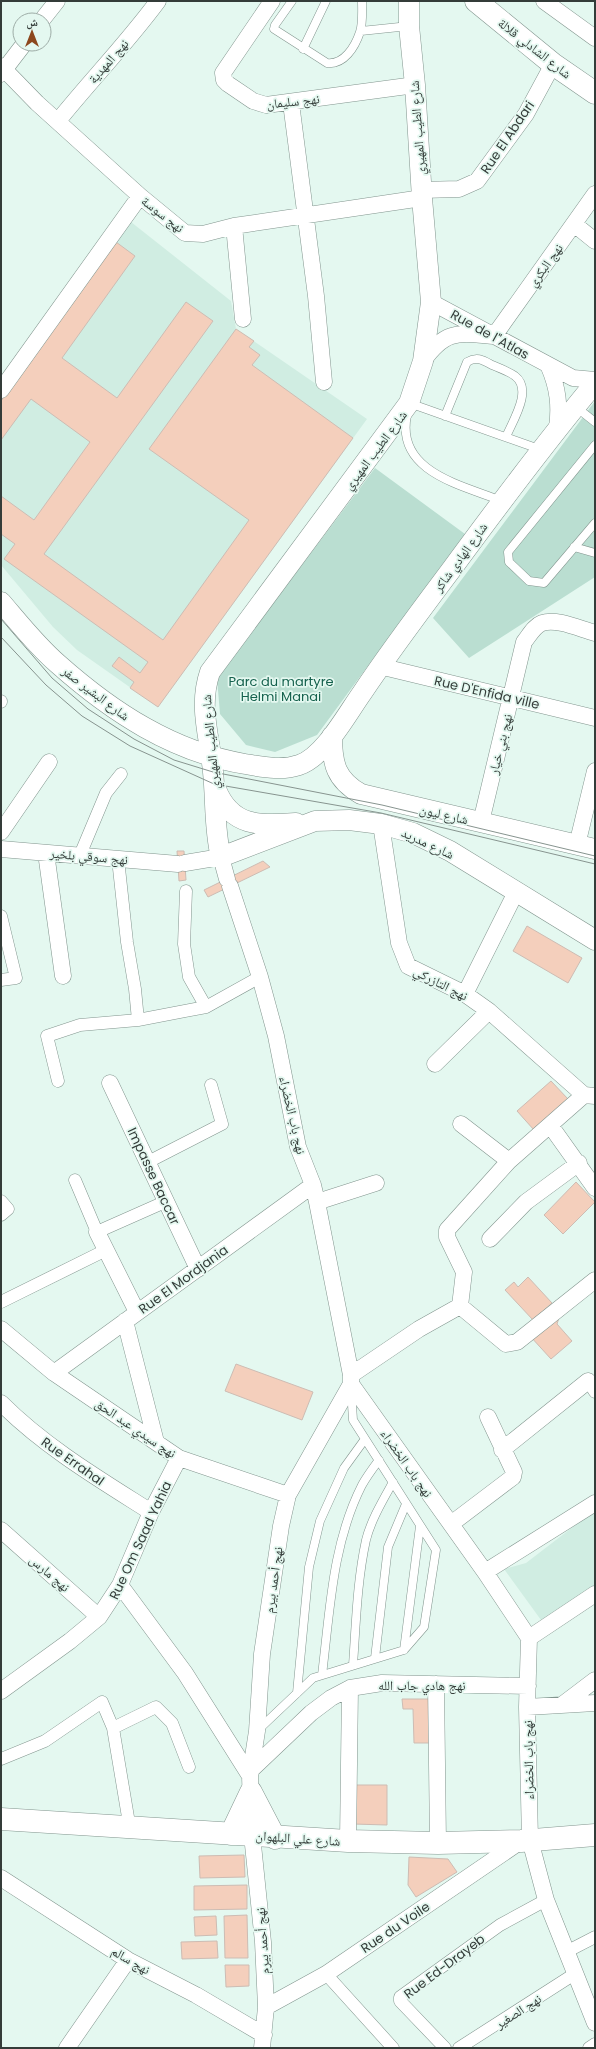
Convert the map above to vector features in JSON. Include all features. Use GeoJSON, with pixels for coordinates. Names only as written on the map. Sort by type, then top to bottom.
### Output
{"type":"FeatureCollection","features":[{"type":"Feature","properties":{"kind":"main road","name":"شارع الشادلي قلالة"},"geometry":{"type":"LineString","coordinates":[[476,1],[553,64],[595,94]]}},
{"type":"Feature","properties":{"kind":"main road"},"geometry":{"type":"LineString","coordinates":[[231,1834],[251,1779]]}},
{"type":"Feature","properties":{"kind":"main road"},"geometry":{"type":"LineString","coordinates":[[251,1779],[274,1838]]}},
{"type":"Feature","properties":{"kind":"main road","name":"شارع علي البلهوان"},"geometry":{"type":"LineString","coordinates":[[1,1819],[130,1829],[348,1841],[438,1843],[526,1841],[595,1835]]}},
{"type":"Feature","properties":{"kind":"street"},"geometry":{"type":"LineString","coordinates":[[48,12],[57,1]]}},
{"type":"Feature","properties":{"kind":"street","name":"نهج المهدية"},"geometry":{"type":"LineString","coordinates":[[58,121],[96,74],[143,22],[158,1]]}},
{"type":"Feature","properties":{"kind":"street","name":"نهج سليمان"},"geometry":{"type":"LineString","coordinates":[[272,1],[224,70],[223,76],[228,84],[258,105],[291,103],[415,85]]}},
{"type":"Feature","properties":{"kind":"street","name":"شارع الطيب المهيري"},"geometry":{"type":"LineString","coordinates":[[221,857],[218,843],[214,784],[205,697],[205,686],[213,666],[409,403],[423,361],[431,302],[415,85],[409,26],[409,1]]}},
{"type":"Feature","properties":{"kind":"street"},"geometry":{"type":"LineString","coordinates":[[544,1],[595,38]]}},
{"type":"Feature","properties":{"kind":"street"},"geometry":{"type":"LineString","coordinates":[[2,70],[17,52]]}},
{"type":"Feature","properties":{"kind":"street","name":"Rue El Abdari"},"geometry":{"type":"LineString","coordinates":[[422,194],[459,189],[477,181],[526,114],[553,64]]}},
{"type":"Feature","properties":{"kind":"street","name":"نهج سوسة"},"geometry":{"type":"LineString","coordinates":[[2,70],[140,196],[185,233],[203,234],[234,226],[422,194]]}},
{"type":"Feature","properties":{"kind":"street"},"geometry":{"type":"LineString","coordinates":[[291,103],[316,296],[324,382]]}},
{"type":"Feature","properties":{"kind":"street","name":"نهج البكري"},"geometry":{"type":"LineString","coordinates":[[494,336],[595,194]]}},
{"type":"Feature","properties":{"kind":"street"},"geometry":{"type":"LineString","coordinates":[[1,390],[140,196]]}},
{"type":"Feature","properties":{"kind":"street"},"geometry":{"type":"LineString","coordinates":[[574,224],[595,241]]}},
{"type":"Feature","properties":{"kind":"street"},"geometry":{"type":"LineString","coordinates":[[234,226],[243,319]]}},
{"type":"Feature","properties":{"kind":"street","name":"Rue de l\"Atlas"},"geometry":{"type":"LineString","coordinates":[[431,302],[549,367],[578,380],[595,382]]}},
{"type":"Feature","properties":{"kind":"street"},"geometry":{"type":"LineString","coordinates":[[423,361],[440,341],[448,336],[475,334],[494,336]]}},
{"type":"Feature","properties":{"kind":"street"},"geometry":{"type":"LineString","coordinates":[[549,367],[556,382],[559,396],[558,428]]}},
{"type":"Feature","properties":{"kind":"street","name":"شارع الهادي شاكر"},"geometry":{"type":"LineString","coordinates":[[332,736],[379,666],[502,500],[595,382]]}},
{"type":"Feature","properties":{"kind":"street","name":"شارع البشير صفر"},"geometry":{"type":"LineString","coordinates":[[1,602],[57,664],[118,712],[165,740],[211,757],[275,768],[299,765],[310,760],[332,736]]}},
{"type":"Feature","properties":{"kind":"street","name":"نهج بني خيار"},"geometry":{"type":"LineString","coordinates":[[481,822],[524,642],[535,628],[542,624],[554,622],[595,633]]}},
{"type":"Feature","properties":{"kind":"street","name":"Rue D'Enfida ville"},"geometry":{"type":"LineString","coordinates":[[379,666],[595,718]]}},
{"type":"Feature","properties":{"kind":"street","name":"شارع ليون"},"geometry":{"type":"LineString","coordinates":[[332,736],[332,754],[340,777],[349,787],[361,794],[376,799],[586,847]]}},
{"type":"Feature","properties":{"kind":"street"},"geometry":{"type":"LineString","coordinates":[[1,832],[49,762]]}},
{"type":"Feature","properties":{"kind":"street"},"geometry":{"type":"LineString","coordinates":[[586,847],[595,771]]}},
{"type":"Feature","properties":{"kind":"street"},"geometry":{"type":"LineString","coordinates":[[80,855],[106,793],[121,774]]}},
{"type":"Feature","properties":{"kind":"street"},"geometry":{"type":"LineString","coordinates":[[214,784],[226,809],[249,822],[267,824],[315,821]]}},
{"type":"Feature","properties":{"kind":"street","name":"شارع مدريد"},"geometry":{"type":"LineString","coordinates":[[221,857],[315,821],[349,820],[380,824],[419,836],[450,851],[595,940]]}},
{"type":"Feature","properties":{"kind":"street"},"geometry":{"type":"LineString","coordinates":[[1,824],[1,844]]}},
{"type":"Feature","properties":{"kind":"street","name":"نهج التازركي"},"geometry":{"type":"LineString","coordinates":[[380,824],[399,943],[404,960],[408,966],[465,994],[489,1011],[589,1095],[550,1125],[509,1161],[447,1230],[447,1237],[464,1272],[460,1306]]}},
{"type":"Feature","properties":{"kind":"street","name":"نهج سوقي بلخير"},"geometry":{"type":"LineString","coordinates":[[1,849],[181,863],[221,857]]}},
{"type":"Feature","properties":{"kind":"street"},"geometry":{"type":"LineString","coordinates":[[46,853],[63,976]]}},
{"type":"Feature","properties":{"kind":"street","name":"نهج باب الخضراء"},"geometry":{"type":"LineString","coordinates":[[221,857],[260,977],[276,1036],[298,1147],[313,1185],[317,1202],[351,1379],[529,1638],[526,1841],[546,1900],[595,2023]]}},
{"type":"Feature","properties":{"kind":"street"},"geometry":{"type":"LineString","coordinates":[[118,859],[126,942],[135,989],[138,1020]]}},
{"type":"Feature","properties":{"kind":"street"},"geometry":{"type":"LineString","coordinates":[[186,891],[184,944],[189,977],[206,1007]]}},
{"type":"Feature","properties":{"kind":"street"},"geometry":{"type":"LineString","coordinates":[[465,994],[516,892]]}},
{"type":"Feature","properties":{"kind":"street"},"geometry":{"type":"LineString","coordinates":[[1,916],[16,978],[1,980]]}},
{"type":"Feature","properties":{"kind":"street"},"geometry":{"type":"LineString","coordinates":[[58,1081],[47,1036],[80,1025],[138,1020],[206,1007],[260,977]]}},
{"type":"Feature","properties":{"kind":"street"},"geometry":{"type":"LineString","coordinates":[[435,1064],[489,1011]]}},
{"type":"Feature","properties":{"kind":"street","name":"Impasse Baccar"},"geometry":{"type":"LineString","coordinates":[[110,1083],[198,1269]]}},
{"type":"Feature","properties":{"kind":"street"},"geometry":{"type":"LineString","coordinates":[[148,1162],[222,1124],[211,1085]]}},
{"type":"Feature","properties":{"kind":"street"},"geometry":{"type":"LineString","coordinates":[[460,1124],[509,1161]]}},
{"type":"Feature","properties":{"kind":"street"},"geometry":{"type":"LineString","coordinates":[[550,1125],[595,1188]]}},
{"type":"Feature","properties":{"kind":"street"},"geometry":{"type":"LineString","coordinates":[[490,1239],[526,1202],[579,1164]]}},
{"type":"Feature","properties":{"kind":"street"},"geometry":{"type":"LineString","coordinates":[[76,1180],[106,1250],[131,1316],[156,1442]]}},
{"type":"Feature","properties":{"kind":"street"},"geometry":{"type":"LineString","coordinates":[[317,1202],[376,1183]]}},
{"type":"Feature","properties":{"kind":"street","name":"Rue El Mordjania"},"geometry":{"type":"LineString","coordinates":[[54,1373],[313,1185]]}},
{"type":"Feature","properties":{"kind":"street"},"geometry":{"type":"LineString","coordinates":[[1,1201],[8,1209],[1,1215]]}},
{"type":"Feature","properties":{"kind":"street"},"geometry":{"type":"LineString","coordinates":[[97,1232],[167,1201]]}},
{"type":"Feature","properties":{"kind":"street"},"geometry":{"type":"LineString","coordinates":[[1,1302],[106,1250]]}},
{"type":"Feature","properties":{"kind":"street"},"geometry":{"type":"LineString","coordinates":[[351,1379],[419,1329],[460,1306],[502,1342],[512,1344],[517,1342],[595,1280]]}},
{"type":"Feature","properties":{"kind":"street","name":"نهج سيدي عبد الحق"},"geometry":{"type":"LineString","coordinates":[[1,1329],[54,1373],[179,1458],[288,1495]]}},
{"type":"Feature","properties":{"kind":"street","name":"نهج أحمد بيرم"},"geometry":{"type":"LineString","coordinates":[[263,2042],[266,2007],[263,1942],[252,1835],[251,1779],[262,1654],[281,1526],[288,1495],[351,1379]]}},
{"type":"Feature","properties":{"kind":"street"},"geometry":{"type":"LineString","coordinates":[[502,1450],[591,1386]]}},
{"type":"Feature","properties":{"kind":"street","name":"Rue Errahal"},"geometry":{"type":"LineString","coordinates":[[1,1403],[41,1439],[99,1479],[151,1512]]}},
{"type":"Feature","properties":{"kind":"street"},"geometry":{"type":"LineString","coordinates":[[451,1524],[512,1479],[514,1472],[502,1450],[488,1417]]}},
{"type":"Feature","properties":{"kind":"street","name":"Rue Om Saad Yahia"},"geometry":{"type":"LineString","coordinates":[[1,1691],[70,1641],[99,1617],[120,1585],[151,1512],[179,1458]]}},
{"type":"Feature","properties":{"kind":"street"},"geometry":{"type":"LineString","coordinates":[[485,1572],[595,1503]]}},
{"type":"Feature","properties":{"kind":"street","name":"نهج مارس"},"geometry":{"type":"LineString","coordinates":[[1,1530],[99,1617]]}},
{"type":"Feature","properties":{"kind":"street"},"geometry":{"type":"LineString","coordinates":[[120,1585],[185,1673],[251,1779]]}},
{"type":"Feature","properties":{"kind":"street"},"geometry":{"type":"LineString","coordinates":[[529,1638],[595,1594]]}},
{"type":"Feature","properties":{"kind":"street"},"geometry":{"type":"LineString","coordinates":[[562,1705],[595,1680]]}},
{"type":"Feature","properties":{"kind":"street","name":"نهج هادي جاب الله"},"geometry":{"type":"LineString","coordinates":[[251,1779],[311,1713],[330,1698],[350,1688],[382,1683],[528,1686]]}},
{"type":"Feature","properties":{"kind":"street"},"geometry":{"type":"LineString","coordinates":[[436,1684],[438,1843]]}},
{"type":"Feature","properties":{"kind":"street"},"geometry":{"type":"LineString","coordinates":[[348,1841],[350,1688]]}},
{"type":"Feature","properties":{"kind":"street"},"geometry":{"type":"LineString","coordinates":[[1,1759],[45,1740],[102,1702],[113,1728],[130,1829]]}},
{"type":"Feature","properties":{"kind":"street"},"geometry":{"type":"LineString","coordinates":[[527,1707],[595,1703]]}},
{"type":"Feature","properties":{"kind":"street"},"geometry":{"type":"LineString","coordinates":[[113,1728],[156,1707],[172,1723],[189,1768]]}},
{"type":"Feature","properties":{"kind":"street","name":"Rue du Voile"},"geometry":{"type":"LineString","coordinates":[[266,2007],[326,1974],[526,1841]]}},
{"type":"Feature","properties":{"kind":"street","name":"نهج سالم"},"geometry":{"type":"LineString","coordinates":[[1,1878],[128,1960],[196,1995],[263,2042]]}},
{"type":"Feature","properties":{"kind":"street","name":"Rue Ed-Drayeb"},"geometry":{"type":"LineString","coordinates":[[445,2048],[400,2001],[400,1997],[500,1925],[546,1900]]}},
{"type":"Feature","properties":{"kind":"street"},"geometry":{"type":"LineString","coordinates":[[566,1952],[595,1937]]}},
{"type":"Feature","properties":{"kind":"street"},"geometry":{"type":"LineString","coordinates":[[67,2048],[128,1960]]}},
{"type":"Feature","properties":{"kind":"street","name":"نهج الصغير"},"geometry":{"type":"LineString","coordinates":[[459,2048],[576,1973]]}},
{"type":"Feature","properties":{"kind":"street"},"geometry":{"type":"LineString","coordinates":[[326,1974],[393,2048]]}},
{"type":"Feature","properties":{"kind":"street"},"geometry":{"type":"LineString","coordinates":[[589,2048],[595,2044]]}},
{"type":"Feature","properties":{"kind":"lane"},"geometry":{"type":"LineString","coordinates":[[292,1],[274,25],[274,29],[327,63],[337,63],[349,54],[361,31],[362,1]]}},
{"type":"Feature","properties":{"kind":"lane"},"geometry":{"type":"LineString","coordinates":[[304,49],[326,1]]}},
{"type":"Feature","properties":{"kind":"lane"},"geometry":{"type":"LineString","coordinates":[[361,31],[409,26]]}},
{"type":"Feature","properties":{"kind":"lane"},"geometry":{"type":"LineString","coordinates":[[445,416],[467,362],[473,358],[480,359],[515,376],[522,385],[523,394],[506,437]]}},
{"type":"Feature","properties":{"kind":"lane"},"geometry":{"type":"LineString","coordinates":[[502,500],[434,474],[421,465],[412,452],[406,438],[405,423],[409,403],[542,450]]}},
{"type":"Feature","properties":{"kind":"lane"},"geometry":{"type":"LineString","coordinates":[[575,406],[595,422]]}},
{"type":"Feature","properties":{"kind":"lane"},"geometry":{"type":"LineString","coordinates":[[595,445],[508,552],[509,562],[529,581],[544,583],[595,523]]}},
{"type":"Feature","properties":{"kind":"lane"},"geometry":{"type":"LineString","coordinates":[[574,548],[595,553]]}},
{"type":"Feature","properties":{"kind":"lane"},"geometry":{"type":"LineString","coordinates":[[256,1731],[313,1678],[404,1650],[424,1627],[436,1550],[353,1420],[351,1379]]}},
{"type":"Feature","properties":{"kind":"lane"},"geometry":{"type":"LineString","coordinates":[[297,1692],[309,1567],[320,1521],[344,1468],[366,1439]]}},
{"type":"Feature","properties":{"kind":"lane"},"geometry":{"type":"LineString","coordinates":[[322,1675],[334,1571],[345,1527],[362,1485],[379,1460]]}},
{"type":"Feature","properties":{"kind":"lane"},"geometry":{"type":"LineString","coordinates":[[353,1665],[360,1579],[366,1539],[380,1506],[393,1482]]}},
{"type":"Feature","properties":{"kind":"lane"},"geometry":{"type":"LineString","coordinates":[[375,1658],[388,1547],[406,1504]]}},
{"type":"Feature","properties":{"kind":"lane"},"geometry":{"type":"LineString","coordinates":[[404,1650],[420,1526]]}},
{"type":"Feature","properties":{"kind":"shaded area"},"geometry":{"type":"Polygon","coordinates":[[[131,222],[231,301],[236,329],[367,419],[158,707],[77,650],[53,627],[1,565],[1,401],[131,222]]]}},
{"type":"Feature","properties":{"kind":"shaded area"},"geometry":{"type":"Polygon","coordinates":[[[595,1510],[595,1589],[541,1620],[504,1569],[526,1563],[595,1510]]]}},
{"type":"Feature","properties":{"kind":"green space"},"geometry":{"type":"Polygon","coordinates":[[[595,401],[595,577],[469,658],[433,618],[595,401]]]}},
{"type":"Feature","properties":{"kind":"green space","name":"Parc du martyre Helmi Manai"},"geometry":{"type":"Polygon","coordinates":[[[375,468],[465,534],[317,735],[275,752],[246,745],[220,714],[217,678],[375,468]]]}},
{"type":"Feature","properties":{"kind":"building"},"geometry":{"type":"Polygon","coordinates":[[[116,242],[135,256],[62,358],[117,398],[186,302],[213,321],[44,554],[163,640],[249,520],[149,449],[236,329],[254,341],[249,347],[260,355],[252,365],[353,438],[158,707],[130,688],[134,682],[112,666],[119,657],[140,673],[148,662],[4,559],[15,544],[1,534],[1,496],[34,520],[90,442],[31,399],[1,440],[1,401],[116,242]]]}},
{"type":"Feature","properties":{"kind":"building"},"geometry":{"type":"Polygon","coordinates":[[[177,851],[184,851],[186,880],[179,881],[177,851]]]}},
{"type":"Feature","properties":{"kind":"building"},"geometry":{"type":"Polygon","coordinates":[[[263,861],[270,867],[208,897],[204,890],[263,861]]]}},
{"type":"Feature","properties":{"kind":"building"},"geometry":{"type":"Polygon","coordinates":[[[527,926],[582,958],[568,983],[513,951],[527,926]]]}},
{"type":"Feature","properties":{"kind":"building"},"geometry":{"type":"Polygon","coordinates":[[[551,1081],[568,1099],[534,1130],[517,1111],[551,1081]]]}},
{"type":"Feature","properties":{"kind":"building"},"geometry":{"type":"Polygon","coordinates":[[[576,1182],[595,1202],[563,1234],[544,1215],[576,1182]]]}},
{"type":"Feature","properties":{"kind":"building"},"geometry":{"type":"Polygon","coordinates":[[[528,1277],[552,1303],[533,1320],[505,1290],[514,1282],[518,1287],[528,1277]]]}},
{"type":"Feature","properties":{"kind":"building"},"geometry":{"type":"Polygon","coordinates":[[[559,1318],[557,1324],[572,1341],[551,1359],[530,1336],[559,1318]]]}},
{"type":"Feature","properties":{"kind":"building"},"geometry":{"type":"Polygon","coordinates":[[[236,1364],[313,1392],[302,1420],[225,1391],[236,1364]]]}},
{"type":"Feature","properties":{"kind":"building"},"geometry":{"type":"Polygon","coordinates":[[[402,1699],[429,1699],[430,1743],[414,1743],[413,1709],[403,1709],[402,1699]]]}},
{"type":"Feature","properties":{"kind":"building"},"geometry":{"type":"Polygon","coordinates":[[[353,1785],[387,1785],[387,1825],[353,1824],[353,1785]]]}},
{"type":"Feature","properties":{"kind":"building"},"geometry":{"type":"Polygon","coordinates":[[[244,1855],[245,1877],[200,1878],[199,1856],[244,1855]]]}},
{"type":"Feature","properties":{"kind":"building"},"geometry":{"type":"Polygon","coordinates":[[[409,1857],[448,1859],[457,1872],[416,1897],[408,1885],[409,1857]]]}},
{"type":"Feature","properties":{"kind":"building"},"geometry":{"type":"Polygon","coordinates":[[[247,1885],[247,1909],[194,1910],[194,1886],[247,1885]]]}},
{"type":"Feature","properties":{"kind":"building"},"geometry":{"type":"Polygon","coordinates":[[[247,1915],[248,1958],[225,1958],[224,1916],[247,1915]]]}},
{"type":"Feature","properties":{"kind":"building"},"geometry":{"type":"Polygon","coordinates":[[[216,1916],[217,1935],[195,1936],[194,1917],[216,1916]]]}},
{"type":"Feature","properties":{"kind":"building"},"geometry":{"type":"Polygon","coordinates":[[[217,1941],[218,1958],[182,1959],[181,1942],[217,1941]]]}},
{"type":"Feature","properties":{"kind":"building"},"geometry":{"type":"Polygon","coordinates":[[[225,1965],[249,1965],[249,1986],[226,1987],[225,1965]]]}},
{"type":"Feature","properties":{"kind":"tram line"},"geometry":{"type":"LineString","coordinates":[[1,619],[52,678],[88,709],[134,739],[174,760],[213,772],[382,805],[595,856]]}},
{"type":"Feature","properties":{"kind":"tram line"},"geometry":{"type":"LineString","coordinates":[[1,637],[46,685],[82,716],[130,746],[214,784],[381,813],[595,864]]}}]}
